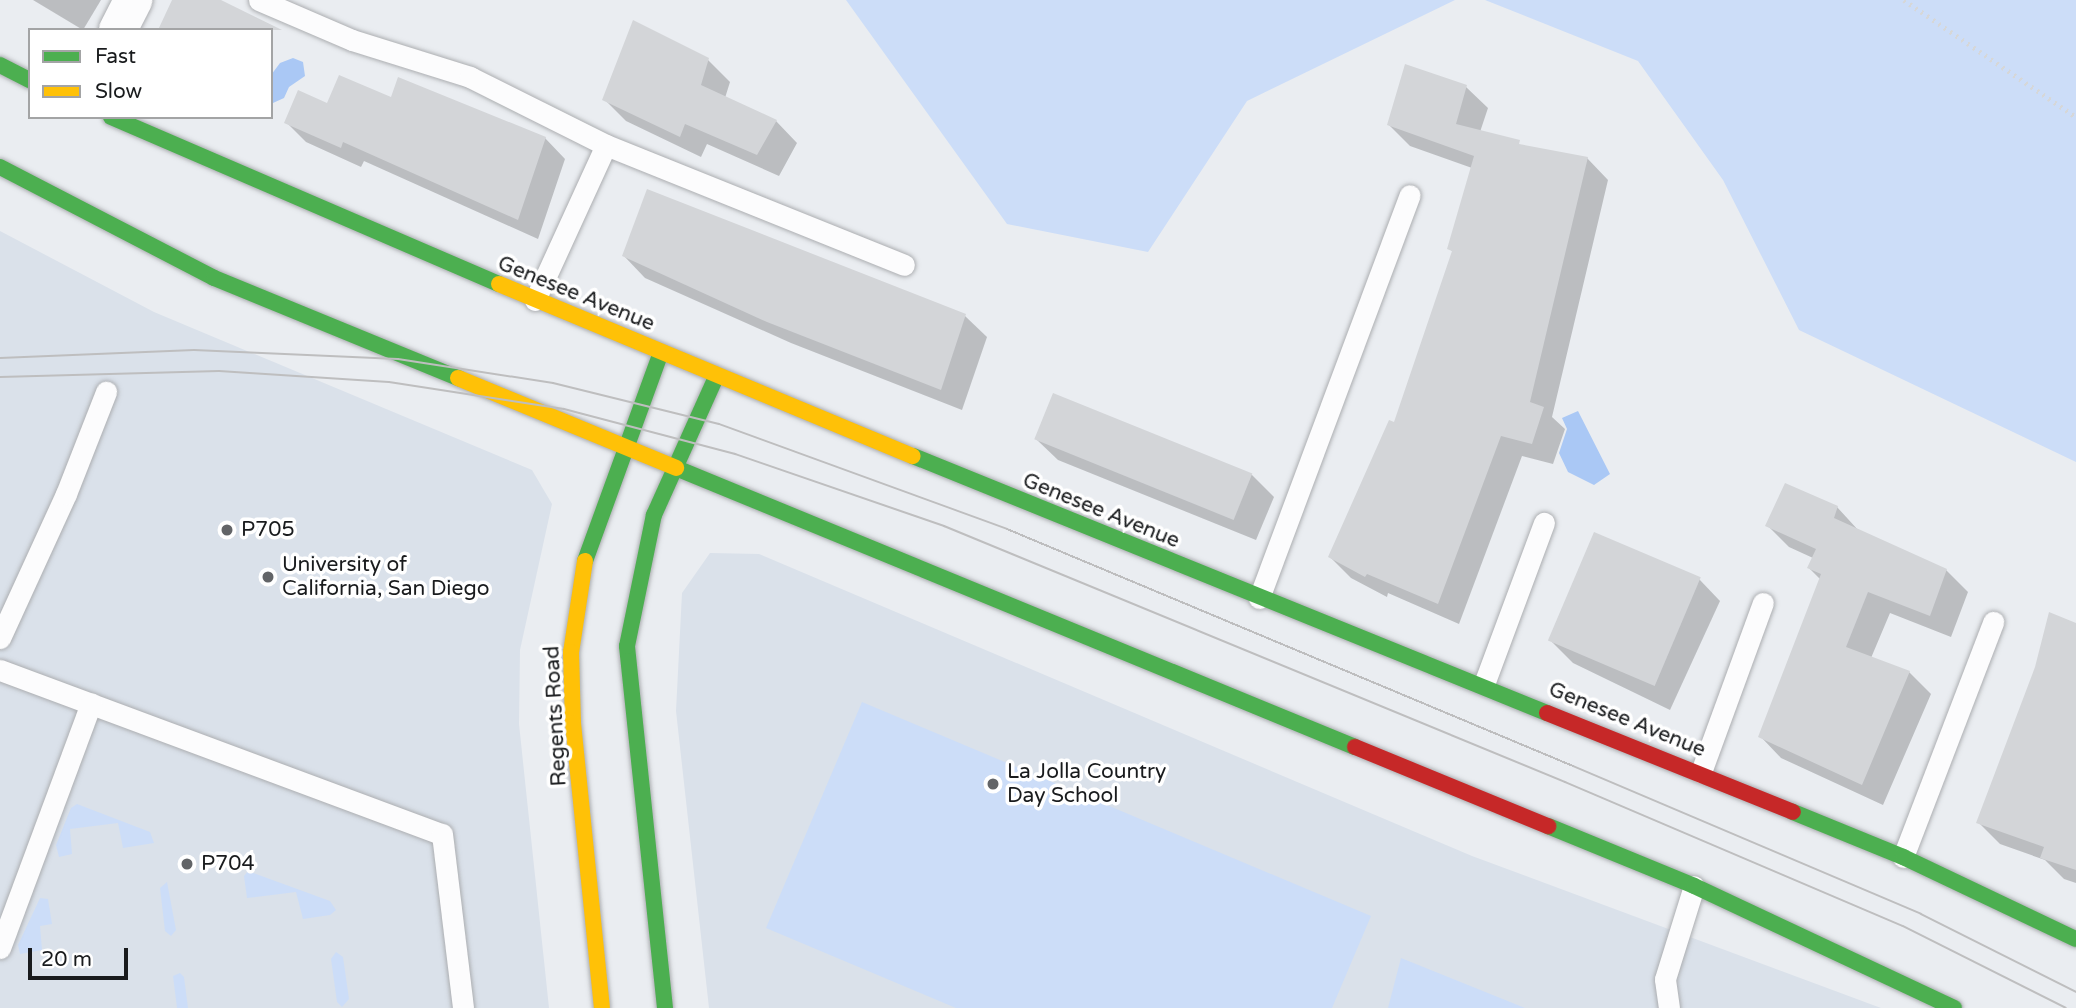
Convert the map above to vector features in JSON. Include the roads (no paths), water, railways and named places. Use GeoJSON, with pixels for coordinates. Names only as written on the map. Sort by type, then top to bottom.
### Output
{"type":"FeatureCollection","features":[{"type":"Feature","properties":{"kind":"main road"},"geometry":{"type":"LineString","coordinates":[[0,65],[28,79]]}},
{"type":"Feature","properties":{"kind":"main road","name":"Genesee Avenue"},"geometry":{"type":"LineString","coordinates":[[116,119],[716,377],[1259,598],[1484,684],[1701,772],[1903,857],[2076,939]]}},
{"type":"Feature","properties":{"kind":"main road"},"geometry":{"type":"LineString","coordinates":[[0,167],[214,278],[1694,886],[1954,1008]]}},
{"type":"Feature","properties":{"kind":"main road","name":"Regents Road"},"geometry":{"type":"LineString","coordinates":[[601,1008],[573,723],[571,652],[581,574],[621,446],[661,352]]}},
{"type":"Feature","properties":{"kind":"main road"},"geometry":{"type":"LineString","coordinates":[[665,1008],[627,646],[654,515],[716,377]]}},
{"type":"Feature","properties":{"kind":"street"},"geometry":{"type":"LineString","coordinates":[[119,28],[133,0]]}},
{"type":"Feature","properties":{"kind":"lane"},"geometry":{"type":"LineString","coordinates":[[259,0],[352,40],[470,77],[606,145],[904,265]]}},
{"type":"Feature","properties":{"kind":"lane"},"geometry":{"type":"LineString","coordinates":[[535,300],[606,145]]}},
{"type":"Feature","properties":{"kind":"lane"},"geometry":{"type":"LineString","coordinates":[[1259,598],[1410,195]]}},
{"type":"Feature","properties":{"kind":"lane"},"geometry":{"type":"LineString","coordinates":[[0,638],[66,494],[106,392]]}},
{"type":"Feature","properties":{"kind":"lane"},"geometry":{"type":"LineString","coordinates":[[1484,684],[1544,523]]}},
{"type":"Feature","properties":{"kind":"lane"},"geometry":{"type":"LineString","coordinates":[[1701,772],[1763,603]]}},
{"type":"Feature","properties":{"kind":"lane"},"geometry":{"type":"LineString","coordinates":[[1903,857],[1993,622]]}},
{"type":"Feature","properties":{"kind":"lane"},"geometry":{"type":"LineString","coordinates":[[0,670],[442,834],[463,1008]]}},
{"type":"Feature","properties":{"kind":"lane"},"geometry":{"type":"LineString","coordinates":[[0,948],[91,702]]}},
{"type":"Feature","properties":{"kind":"lane"},"geometry":{"type":"LineString","coordinates":[[1669,1008],[1665,979],[1694,886]]}},
{"type":"Feature","properties":{"kind":"water"},"geometry":{"type":"Polygon","coordinates":[[[293,58],[303,62],[305,76],[289,87],[284,98],[273,103],[273,72],[280,63],[293,58]]]}},
{"type":"Feature","properties":{"kind":"water"},"geometry":{"type":"Polygon","coordinates":[[[1578,411],[1610,474],[1594,485],[1568,472],[1559,453],[1567,429],[1562,418],[1578,411]]]}},
{"type":"Feature","properties":{"kind":"tram line"},"geometry":{"type":"LineString","coordinates":[[0,358],[194,350],[398,359],[553,383],[719,424],[1007,529],[1921,914],[2076,992]]}},
{"type":"Feature","properties":{"kind":"tram line"},"geometry":{"type":"LineString","coordinates":[[0,377],[219,371],[389,382],[564,409],[735,454],[944,526],[1565,782],[1903,926],[2066,1008]]}},
{"type":"Feature","properties":{"kind":"place","name":"P705"},"geometry":{"type":"Point","coordinates":[227,530]}},
{"type":"Feature","properties":{"kind":"place","name":"University of California, San Diego"},"geometry":{"type":"Point","coordinates":[268,577]}},
{"type":"Feature","properties":{"kind":"place","name":"La Jolla Country Day School"},"geometry":{"type":"Point","coordinates":[993,784]}},
{"type":"Feature","properties":{"kind":"place","name":"P704"},"geometry":{"type":"Point","coordinates":[187,864]}}]}
